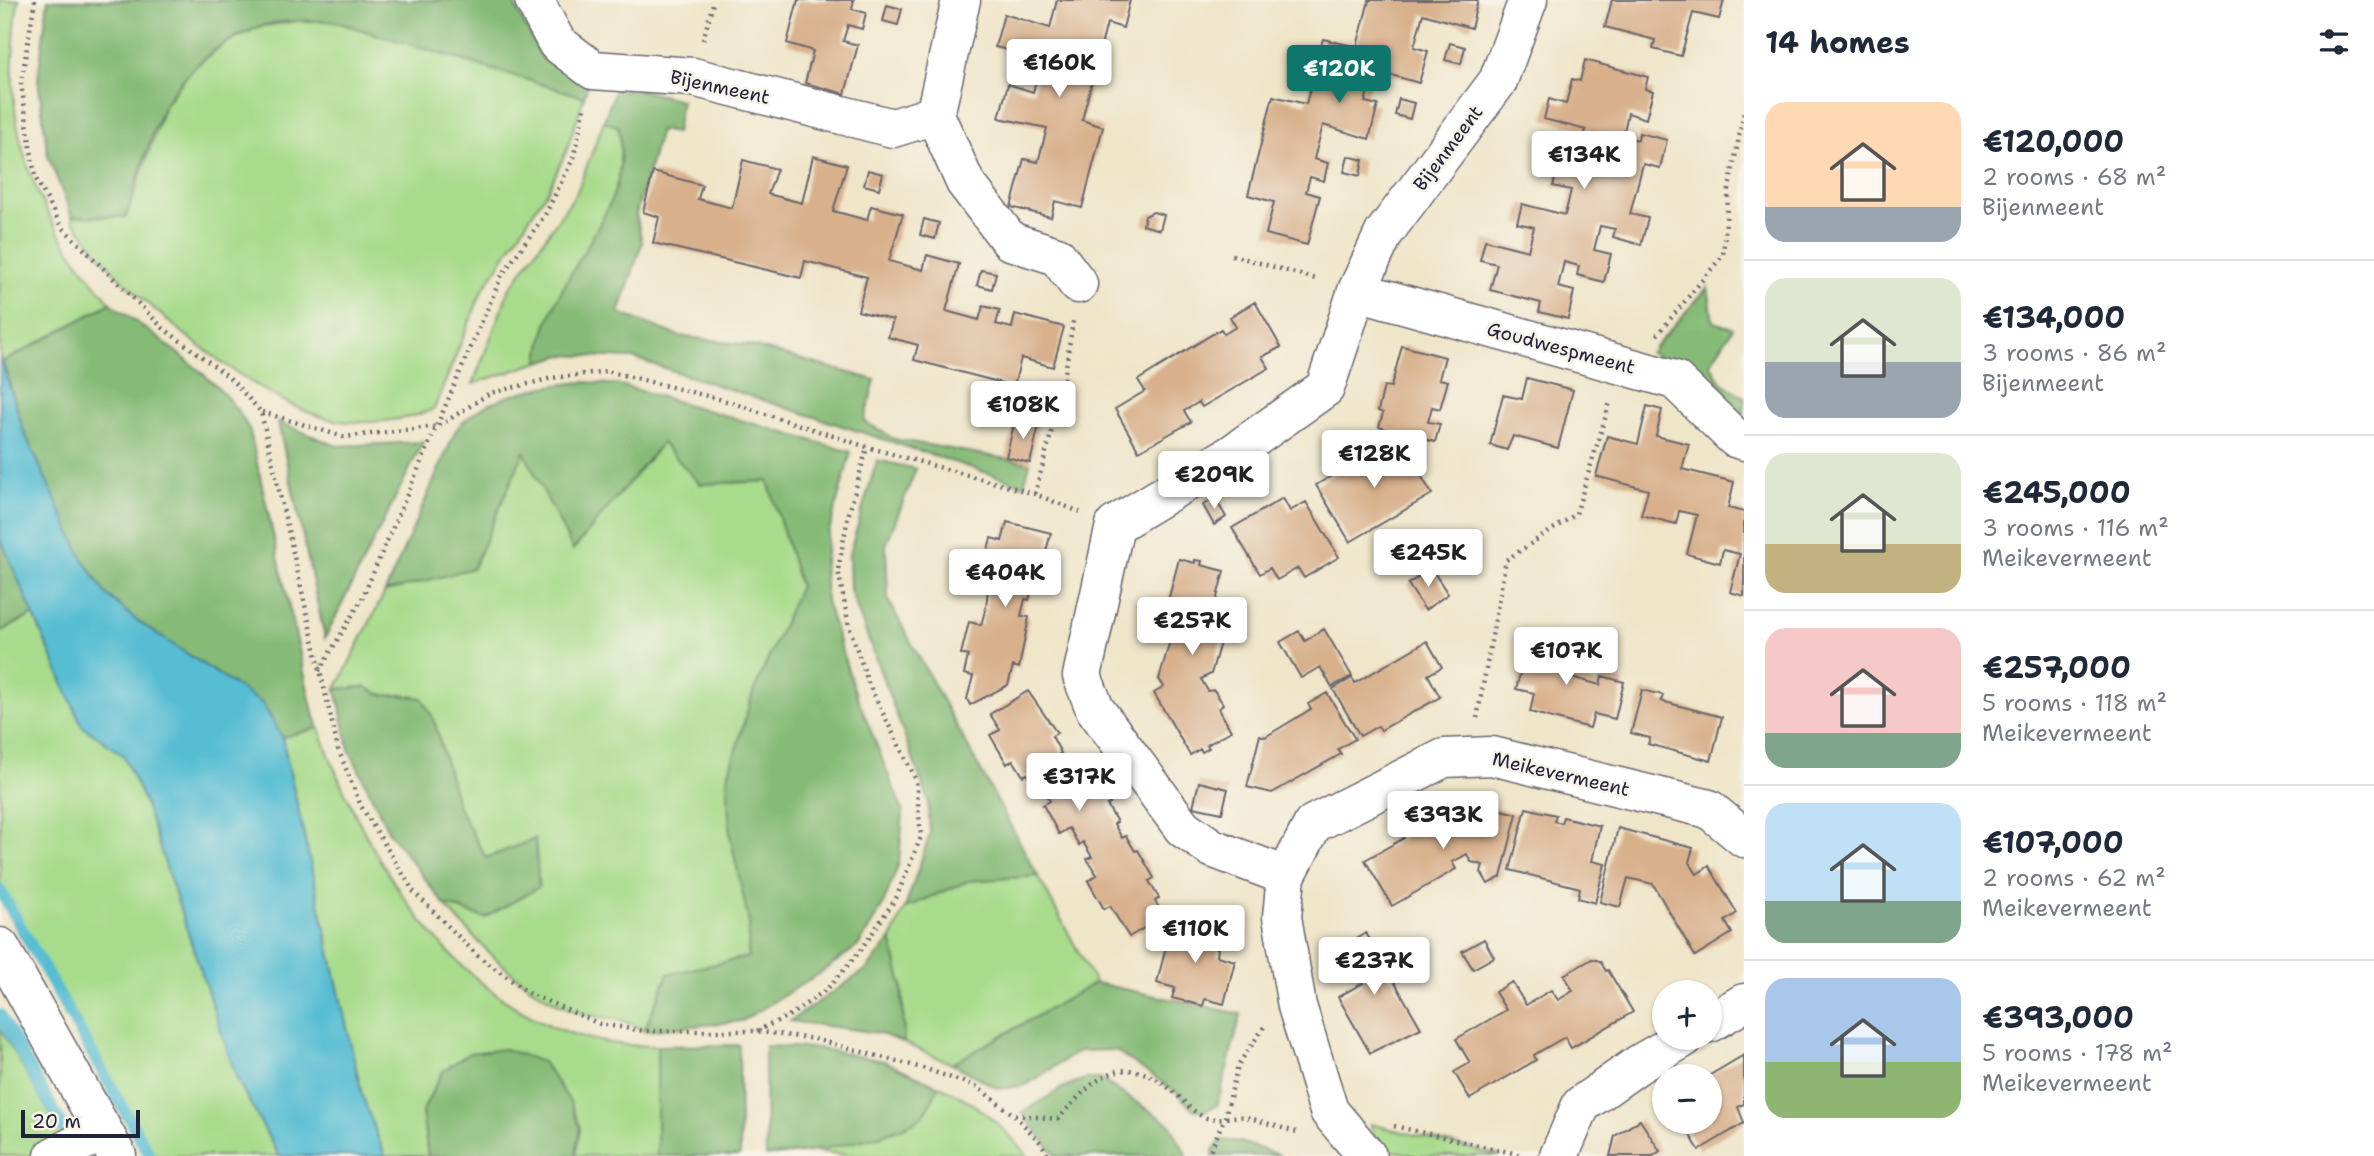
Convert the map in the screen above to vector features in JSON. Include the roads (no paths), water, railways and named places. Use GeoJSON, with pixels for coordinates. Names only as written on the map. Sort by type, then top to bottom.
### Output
{"type":"FeatureCollection","features":[{"type":"Feature","properties":{"kind":"street","name":"Bijenmeent"},"geometry":{"type":"LineString","coordinates":[[534,0],[557,43],[593,70],[693,77],[893,128],[935,115]]}},
{"type":"Feature","properties":{"kind":"street"},"geometry":{"type":"LineString","coordinates":[[961,0],[935,115],[965,182],[1010,241],[1057,256],[1078,284]]}},
{"type":"Feature","properties":{"kind":"street","name":"Bijenmeent"},"geometry":{"type":"LineString","coordinates":[[1357,291],[1384,233],[1498,81],[1528,0]]}},
{"type":"Feature","properties":{"kind":"street"},"geometry":{"type":"LineString","coordinates":[[1286,876],[1212,848],[1184,828],[1094,709],[1082,676],[1115,525],[1232,454],[1325,388],[1357,291]]}},
{"type":"Feature","properties":{"kind":"street","name":"Goudwespmeent"},"geometry":{"type":"LineString","coordinates":[[1357,291],[1675,380],[1735,438],[1744,441]]}},
{"type":"Feature","properties":{"kind":"street","name":"Meikevermeent"},"geometry":{"type":"LineString","coordinates":[[1367,1156],[1329,1111],[1297,1006],[1282,917],[1286,876],[1313,824],[1444,758],[1492,756],[1709,809],[1744,838]]}},
{"type":"Feature","properties":{"kind":"street"},"geometry":{"type":"LineString","coordinates":[[0,947],[110,1143],[54,1156]]}},
{"type":"Feature","properties":{"kind":"street"},"geometry":{"type":"LineString","coordinates":[[1722,1016],[1744,1003]]}},
{"type":"Feature","properties":{"kind":"street"},"geometry":{"type":"LineString","coordinates":[[1559,1156],[1581,1105],[1663,1050]]}},
{"type":"Feature","properties":{"kind":"water"},"geometry":{"type":"Polygon","coordinates":[[[0,357],[24,432],[82,557],[105,593],[136,620],[263,704],[282,737],[362,1095],[385,1156],[279,1156],[237,1079],[144,801],[123,755],[82,726],[0,538],[0,357]]]}},
{"type":"Feature","properties":{"kind":"waterway"},"geometry":{"type":"LineString","coordinates":[[0,890],[150,1156]]}},
{"type":"Feature","properties":{"kind":"waterway"},"geometry":{"type":"LineString","coordinates":[[0,1015],[63,1127]]}}]}
